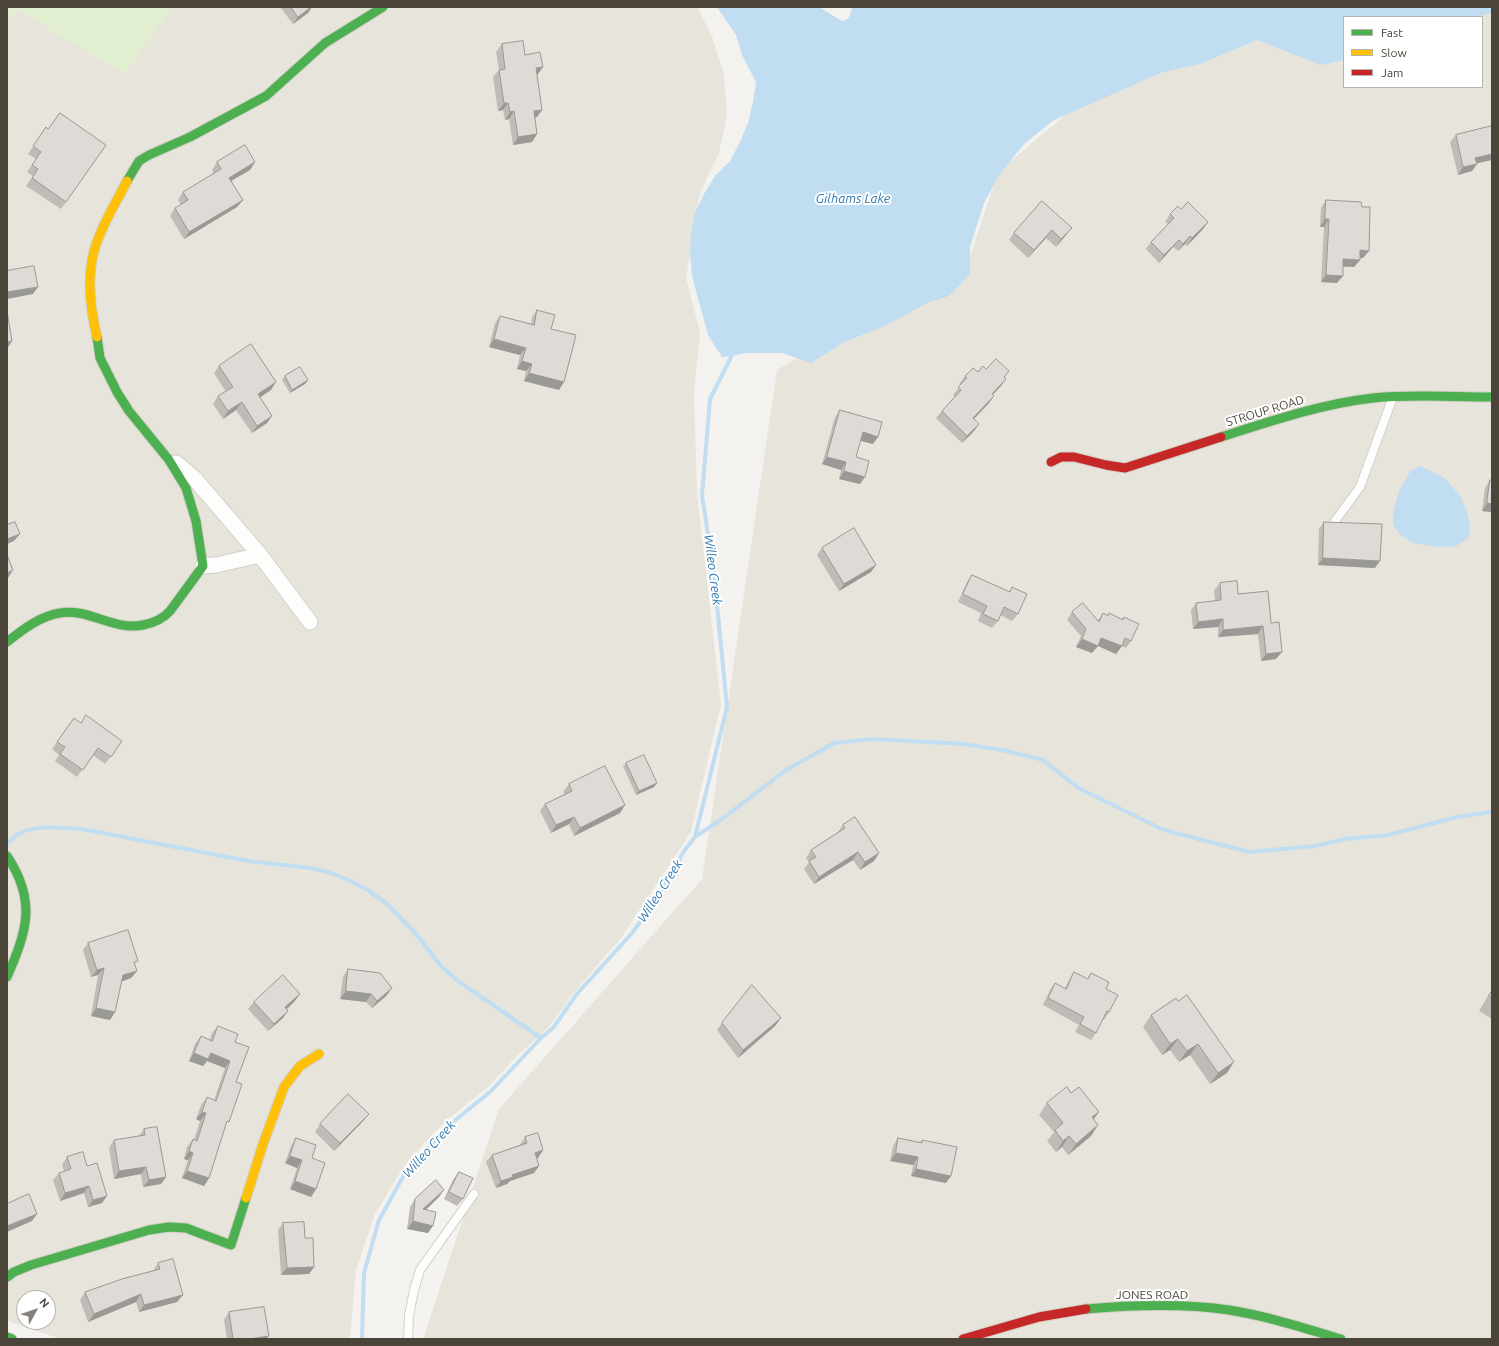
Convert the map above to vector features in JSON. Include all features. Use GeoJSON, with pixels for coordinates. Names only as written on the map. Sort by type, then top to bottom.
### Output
{"type":"FeatureCollection","features":[{"type":"Feature","properties":{"kind":"street"},"geometry":{"type":"LineString","coordinates":[[7,642],[35,622],[49,616],[66,612],[81,614],[117,626],[135,626],[159,620],[169,612],[203,566],[201,543],[192,507],[181,478],[164,452],[130,411],[112,385],[100,356],[90,308],[92,259],[99,238],[132,171],[139,161],[169,145],[190,137],[266,96],[325,43],[383,7]]}},
{"type":"Feature","properties":{"kind":"street","name":"STROUP ROAD"},"geometry":{"type":"LineString","coordinates":[[1051,462],[1061,457],[1074,457],[1125,468],[1289,415],[1340,403],[1373,398],[1393,397],[1492,397]]}},
{"type":"Feature","properties":{"kind":"street"},"geometry":{"type":"LineString","coordinates":[[164,452],[194,478],[260,555],[310,622]]}},
{"type":"Feature","properties":{"kind":"street"},"geometry":{"type":"LineString","coordinates":[[203,566],[216,565],[260,555]]}},
{"type":"Feature","properties":{"kind":"street"},"geometry":{"type":"LineString","coordinates":[[7,977],[20,942],[26,913],[24,886],[8,858]]}},
{"type":"Feature","properties":{"kind":"street"},"geometry":{"type":"LineString","coordinates":[[7,1277],[14,1272],[31,1265],[149,1230],[169,1226],[186,1228],[231,1245],[263,1144],[284,1087],[300,1066],[319,1054]]}},
{"type":"Feature","properties":{"kind":"street","name":"JONES ROAD"},"geometry":{"type":"LineString","coordinates":[[963,1339],[1039,1317],[1079,1310],[1119,1306],[1190,1306],[1228,1310],[1268,1318],[1341,1339]]}},
{"type":"Feature","properties":{"kind":"street"},"geometry":{"type":"LineString","coordinates":[[7,1337],[12,1339]]}},
{"type":"Feature","properties":{"kind":"lane"},"geometry":{"type":"LineString","coordinates":[[1336,521],[1360,487],[1393,397]]}},
{"type":"Feature","properties":{"kind":"lane"},"geometry":{"type":"LineString","coordinates":[[408,1339],[409,1316],[420,1270],[474,1194]]}},
{"type":"Feature","properties":{"kind":"shaded area"},"geometry":{"type":"Polygon","coordinates":[[[7,7],[697,7],[712,36],[724,74],[727,116],[719,153],[700,193],[686,278],[700,333],[694,392],[697,493],[721,704],[691,832],[621,938],[572,995],[549,1027],[517,1056],[488,1087],[448,1119],[424,1143],[403,1168],[375,1214],[356,1270],[350,1339],[61,1339],[34,1330],[56,1330],[56,1290],[16,1290],[16,1324],[7,1321],[7,7]]]}},
{"type":"Feature","properties":{"kind":"shaded area"},"geometry":{"type":"Polygon","coordinates":[[[1492,7],[1492,1339],[423,1339],[499,1109],[702,879],[777,370],[971,254],[998,172],[1090,94],[1233,35],[1343,27],[1343,88],[1483,88],[1483,16],[1434,16],[1492,7]]]}},
{"type":"Feature","properties":{"kind":"green space"},"geometry":{"type":"Polygon","coordinates":[[[7,7],[172,7],[125,74],[17,10],[7,23],[7,7]]]}},
{"type":"Feature","properties":{"kind":"water","name":"Gilhams Lake"},"geometry":{"type":"Polygon","coordinates":[[[717,7],[819,7],[842,21],[849,18],[852,7],[1492,7],[1492,13],[1480,16],[1343,16],[1343,60],[1321,65],[1257,40],[1200,64],[1163,72],[1054,120],[1024,144],[999,175],[984,203],[970,247],[970,274],[949,296],[927,303],[885,326],[844,342],[811,363],[782,353],[748,353],[722,357],[708,335],[692,276],[690,255],[691,234],[695,213],[715,176],[730,161],[740,142],[748,123],[753,102],[756,82],[742,55],[736,35],[717,7]]]}},
{"type":"Feature","properties":{"kind":"water"},"geometry":{"type":"Polygon","coordinates":[[[1421,466],[1445,478],[1461,497],[1468,515],[1470,529],[1468,538],[1456,546],[1438,547],[1412,543],[1400,534],[1393,525],[1393,513],[1399,491],[1411,470],[1421,466]]]}},
{"type":"Feature","properties":{"kind":"building"},"geometry":{"type":"Polygon","coordinates":[[[291,7],[311,7],[298,17],[291,7]]]}},
{"type":"Feature","properties":{"kind":"building"},"geometry":{"type":"Polygon","coordinates":[[[523,41],[525,55],[540,52],[543,67],[536,68],[542,110],[534,111],[537,134],[518,137],[514,111],[510,112],[508,103],[504,103],[499,70],[505,69],[502,44],[523,41]]]}},
{"type":"Feature","properties":{"kind":"building"},"geometry":{"type":"Polygon","coordinates":[[[60,113],[106,145],[66,202],[32,178],[38,169],[32,165],[41,152],[33,146],[46,127],[48,129],[60,113]]]}},
{"type":"Feature","properties":{"kind":"building"},"geometry":{"type":"Polygon","coordinates":[[[1492,126],[1492,154],[1475,158],[1477,164],[1463,167],[1456,135],[1492,126]]]}},
{"type":"Feature","properties":{"kind":"building"},"geometry":{"type":"Polygon","coordinates":[[[245,145],[255,162],[229,178],[243,200],[189,232],[175,208],[188,200],[183,192],[221,169],[217,162],[245,145]]]}},
{"type":"Feature","properties":{"kind":"building"},"geometry":{"type":"Polygon","coordinates":[[[1326,200],[1361,202],[1362,207],[1370,207],[1369,251],[1360,250],[1360,260],[1343,259],[1343,276],[1326,275],[1329,219],[1325,219],[1326,200]]]}},
{"type":"Feature","properties":{"kind":"building"},"geometry":{"type":"Polygon","coordinates":[[[1042,201],[1072,228],[1061,239],[1052,230],[1034,250],[1014,233],[1042,201]]]}},
{"type":"Feature","properties":{"kind":"building"},"geometry":{"type":"Polygon","coordinates":[[[1188,202],[1208,222],[1192,238],[1190,236],[1183,244],[1179,240],[1164,255],[1151,242],[1174,218],[1170,214],[1178,206],[1181,209],[1188,202]]]}},
{"type":"Feature","properties":{"kind":"building"},"geometry":{"type":"Polygon","coordinates":[[[34,266],[38,287],[7,292],[7,271],[34,266]]]}},
{"type":"Feature","properties":{"kind":"building"},"geometry":{"type":"Polygon","coordinates":[[[537,310],[555,315],[551,329],[576,335],[564,382],[529,373],[532,364],[522,361],[526,348],[494,339],[500,316],[534,325],[537,310]]]}},
{"type":"Feature","properties":{"kind":"building"},"geometry":{"type":"Polygon","coordinates":[[[7,311],[12,341],[7,342],[7,311]]]}},
{"type":"Feature","properties":{"kind":"building"},"geometry":{"type":"Polygon","coordinates":[[[251,344],[276,382],[258,394],[272,416],[257,426],[242,402],[228,411],[218,396],[233,387],[219,366],[251,344]]]}},
{"type":"Feature","properties":{"kind":"building"},"geometry":{"type":"Polygon","coordinates":[[[996,359],[1009,371],[1004,377],[1006,379],[992,394],[994,396],[973,418],[979,424],[967,436],[942,411],[961,390],[958,387],[967,378],[965,376],[973,368],[978,372],[983,366],[986,369],[996,359]]]}},
{"type":"Feature","properties":{"kind":"building"},"geometry":{"type":"Polygon","coordinates":[[[300,367],[308,380],[292,390],[285,376],[300,367]]]}},
{"type":"Feature","properties":{"kind":"building"},"geometry":{"type":"Polygon","coordinates":[[[840,410],[882,422],[878,437],[863,432],[856,457],[869,461],[865,477],[844,471],[846,462],[827,457],[840,410]]]}},
{"type":"Feature","properties":{"kind":"building"},"geometry":{"type":"Polygon","coordinates":[[[1490,480],[1492,480],[1492,504],[1487,503],[1490,480]]]}},
{"type":"Feature","properties":{"kind":"building"},"geometry":{"type":"Polygon","coordinates":[[[15,522],[20,534],[7,539],[7,525],[15,522]]]}},
{"type":"Feature","properties":{"kind":"building"},"geometry":{"type":"Polygon","coordinates":[[[1324,522],[1382,524],[1380,561],[1323,558],[1324,522]]]}},
{"type":"Feature","properties":{"kind":"building"},"geometry":{"type":"Polygon","coordinates":[[[854,528],[876,565],[844,584],[822,548],[854,528]]]}},
{"type":"Feature","properties":{"kind":"building"},"geometry":{"type":"Polygon","coordinates":[[[7,555],[13,570],[7,573],[7,555]]]}},
{"type":"Feature","properties":{"kind":"building"},"geometry":{"type":"Polygon","coordinates":[[[972,575],[1010,592],[1012,587],[1027,594],[1018,614],[1004,607],[998,621],[983,614],[987,606],[963,594],[972,575]]]}},
{"type":"Feature","properties":{"kind":"building"},"geometry":{"type":"Polygon","coordinates":[[[1237,581],[1238,594],[1268,591],[1271,623],[1279,622],[1282,652],[1266,654],[1263,626],[1223,630],[1223,619],[1198,622],[1196,603],[1221,600],[1220,583],[1237,581]]]}},
{"type":"Feature","properties":{"kind":"building"},"geometry":{"type":"Polygon","coordinates":[[[1083,603],[1099,622],[1103,613],[1108,616],[1109,613],[1123,620],[1124,617],[1139,624],[1131,641],[1125,638],[1122,646],[1101,638],[1098,646],[1082,639],[1086,629],[1072,612],[1083,603]]]}},
{"type":"Feature","properties":{"kind":"building"},"geometry":{"type":"Polygon","coordinates":[[[86,715],[122,741],[111,757],[98,748],[83,770],[60,754],[65,747],[57,742],[74,718],[81,723],[86,715]]]}},
{"type":"Feature","properties":{"kind":"building"},"geometry":{"type":"Polygon","coordinates":[[[644,755],[657,783],[639,791],[626,763],[644,755]]]}},
{"type":"Feature","properties":{"kind":"building"},"geometry":{"type":"Polygon","coordinates":[[[605,766],[625,805],[580,828],[574,817],[556,825],[545,804],[572,791],[569,784],[605,766]]]}},
{"type":"Feature","properties":{"kind":"building"},"geometry":{"type":"Polygon","coordinates":[[[855,817],[879,853],[865,862],[858,852],[819,877],[809,861],[816,857],[811,850],[845,828],[843,825],[855,817]]]}},
{"type":"Feature","properties":{"kind":"building"},"geometry":{"type":"Polygon","coordinates":[[[128,930],[138,961],[134,962],[137,971],[123,975],[115,1012],[96,1008],[104,968],[97,970],[88,943],[128,930]]]}},
{"type":"Feature","properties":{"kind":"building"},"geometry":{"type":"Polygon","coordinates":[[[348,969],[380,973],[392,988],[377,1001],[371,994],[346,991],[348,969]]]}},
{"type":"Feature","properties":{"kind":"building"},"geometry":{"type":"Polygon","coordinates":[[[1074,972],[1088,979],[1091,973],[1109,982],[1106,989],[1118,995],[1109,1012],[1107,1011],[1096,1033],[1080,1024],[1084,1017],[1048,998],[1055,983],[1066,989],[1074,972]]]}},
{"type":"Feature","properties":{"kind":"building"},"geometry":{"type":"Polygon","coordinates":[[[283,975],[300,994],[285,1007],[288,1011],[274,1024],[254,1002],[283,975]]]}},
{"type":"Feature","properties":{"kind":"building"},"geometry":{"type":"Polygon","coordinates":[[[752,985],[781,1018],[743,1050],[722,1023],[752,985]]]}},
{"type":"Feature","properties":{"kind":"building"},"geometry":{"type":"Polygon","coordinates":[[[1492,991],[1492,998],[1489,996],[1492,991]]]}},
{"type":"Feature","properties":{"kind":"building"},"geometry":{"type":"Polygon","coordinates":[[[1187,995],[1234,1062],[1218,1073],[1198,1044],[1187,1051],[1178,1039],[1170,1044],[1151,1015],[1176,998],[1178,1001],[1187,995]]]}},
{"type":"Feature","properties":{"kind":"building"},"geometry":{"type":"Polygon","coordinates":[[[218,1026],[238,1034],[235,1042],[249,1047],[236,1082],[242,1084],[229,1122],[227,1121],[209,1178],[187,1171],[193,1153],[189,1151],[193,1139],[197,1141],[206,1113],[202,1112],[207,1097],[216,1101],[230,1061],[211,1053],[208,1059],[194,1053],[201,1036],[212,1041],[218,1026]]]}},
{"type":"Feature","properties":{"kind":"building"},"geometry":{"type":"Polygon","coordinates":[[[1067,1087],[1071,1093],[1079,1087],[1099,1112],[1092,1117],[1098,1125],[1076,1144],[1069,1136],[1063,1141],[1055,1130],[1063,1123],[1047,1103],[1067,1087]]]}},
{"type":"Feature","properties":{"kind":"building"},"geometry":{"type":"Polygon","coordinates":[[[348,1094],[369,1114],[340,1143],[320,1124],[348,1094]]]}},
{"type":"Feature","properties":{"kind":"building"},"geometry":{"type":"Polygon","coordinates":[[[157,1127],[166,1177],[149,1180],[146,1167],[119,1171],[114,1140],[145,1135],[144,1129],[157,1127]]]}},
{"type":"Feature","properties":{"kind":"building"},"geometry":{"type":"Polygon","coordinates":[[[538,1133],[543,1150],[535,1153],[539,1166],[512,1175],[513,1177],[501,1181],[492,1155],[527,1143],[525,1137],[538,1133]]]}},
{"type":"Feature","properties":{"kind":"building"},"geometry":{"type":"Polygon","coordinates":[[[296,1138],[316,1145],[312,1158],[325,1163],[316,1189],[295,1181],[302,1160],[290,1156],[296,1138]]]}},
{"type":"Feature","properties":{"kind":"building"},"geometry":{"type":"Polygon","coordinates":[[[898,1138],[922,1143],[922,1140],[957,1147],[951,1176],[916,1169],[918,1157],[896,1153],[898,1138]]]}},
{"type":"Feature","properties":{"kind":"building"},"geometry":{"type":"Polygon","coordinates":[[[83,1152],[87,1166],[97,1163],[107,1196],[93,1200],[89,1186],[65,1193],[59,1173],[71,1169],[67,1157],[83,1152]]]}},
{"type":"Feature","properties":{"kind":"building"},"geometry":{"type":"Polygon","coordinates":[[[459,1172],[473,1178],[463,1199],[449,1192],[459,1172]]]}},
{"type":"Feature","properties":{"kind":"building"},"geometry":{"type":"Polygon","coordinates":[[[436,1180],[444,1190],[423,1209],[436,1212],[433,1226],[413,1221],[415,1199],[436,1180]]]}},
{"type":"Feature","properties":{"kind":"building"},"geometry":{"type":"Polygon","coordinates":[[[29,1194],[37,1214],[7,1226],[7,1204],[29,1194]]]}},
{"type":"Feature","properties":{"kind":"building"},"geometry":{"type":"Polygon","coordinates":[[[304,1222],[305,1238],[313,1238],[314,1267],[287,1268],[283,1223],[304,1222]]]}},
{"type":"Feature","properties":{"kind":"building"},"geometry":{"type":"Polygon","coordinates":[[[173,1259],[183,1295],[144,1305],[141,1294],[94,1314],[85,1292],[122,1279],[160,1269],[158,1263],[173,1259]]]}},
{"type":"Feature","properties":{"kind":"building"},"geometry":{"type":"Polygon","coordinates":[[[264,1307],[269,1336],[249,1339],[233,1339],[229,1312],[264,1307]]]}},
{"type":"Feature","properties":{"kind":"waterway","name":"Willeo Creek"},"geometry":{"type":"LineString","coordinates":[[362,1339],[364,1273],[379,1220],[404,1175],[448,1126],[490,1092],[541,1038],[553,1028],[576,995],[633,932],[668,881],[684,851],[695,837],[727,707],[714,574],[702,495],[710,399],[732,355]]}},
{"type":"Feature","properties":{"kind":"waterway"},"geometry":{"type":"LineString","coordinates":[[695,837],[722,819],[786,770],[834,743],[873,739],[964,744],[1007,751],[1043,760],[1080,789],[1164,830],[1249,852],[1315,846],[1345,839],[1388,835],[1457,817],[1492,812]]}},
{"type":"Feature","properties":{"kind":"waterway"},"geometry":{"type":"LineString","coordinates":[[7,843],[20,833],[36,828],[82,829],[248,861],[311,868],[331,873],[351,881],[386,903],[416,934],[442,967],[458,981],[541,1038]]}},
{"type":"Feature","properties":{"kind":"traffic: fast"},"geometry":{"type":"LineString","coordinates":[[127,181],[139,161],[190,137],[266,96],[325,43],[383,7]]}},
{"type":"Feature","properties":{"kind":"traffic: fast"},"geometry":{"type":"LineString","coordinates":[[7,642],[38,620],[60,613],[71,612],[121,625],[132,626],[154,622],[170,611],[203,566],[196,521],[186,488],[169,460],[129,411],[117,392],[100,358],[97,337]]}},
{"type":"Feature","properties":{"kind":"traffic: fast"},"geometry":{"type":"LineString","coordinates":[[1221,437],[1334,404],[1373,398],[1402,396],[1492,397]]}},
{"type":"Feature","properties":{"kind":"traffic: fast"},"geometry":{"type":"LineString","coordinates":[[7,856],[22,887],[26,916],[20,945],[7,977]]}},
{"type":"Feature","properties":{"kind":"traffic: fast"},"geometry":{"type":"LineString","coordinates":[[7,1277],[14,1272],[31,1265],[149,1230],[169,1227],[186,1228],[231,1245],[246,1198]]}},
{"type":"Feature","properties":{"kind":"traffic: fast"},"geometry":{"type":"LineString","coordinates":[[1086,1309],[1158,1305],[1193,1306],[1229,1310],[1285,1323],[1341,1339]]}},
{"type":"Feature","properties":{"kind":"traffic: fast"},"geometry":{"type":"LineString","coordinates":[[7,1337],[12,1339]]}},
{"type":"Feature","properties":{"kind":"traffic: slow"},"geometry":{"type":"LineString","coordinates":[[97,337],[92,315],[90,292],[92,259],[101,230],[127,181]]}},
{"type":"Feature","properties":{"kind":"traffic: slow"},"geometry":{"type":"LineString","coordinates":[[246,1198],[263,1144],[284,1087],[300,1066],[319,1054]]}},
{"type":"Feature","properties":{"kind":"traffic: jam"},"geometry":{"type":"LineString","coordinates":[[1051,462],[1061,457],[1074,457],[1125,468],[1221,437]]}},
{"type":"Feature","properties":{"kind":"traffic: jam"},"geometry":{"type":"LineString","coordinates":[[963,1339],[1039,1317],[1086,1309]]}}]}
